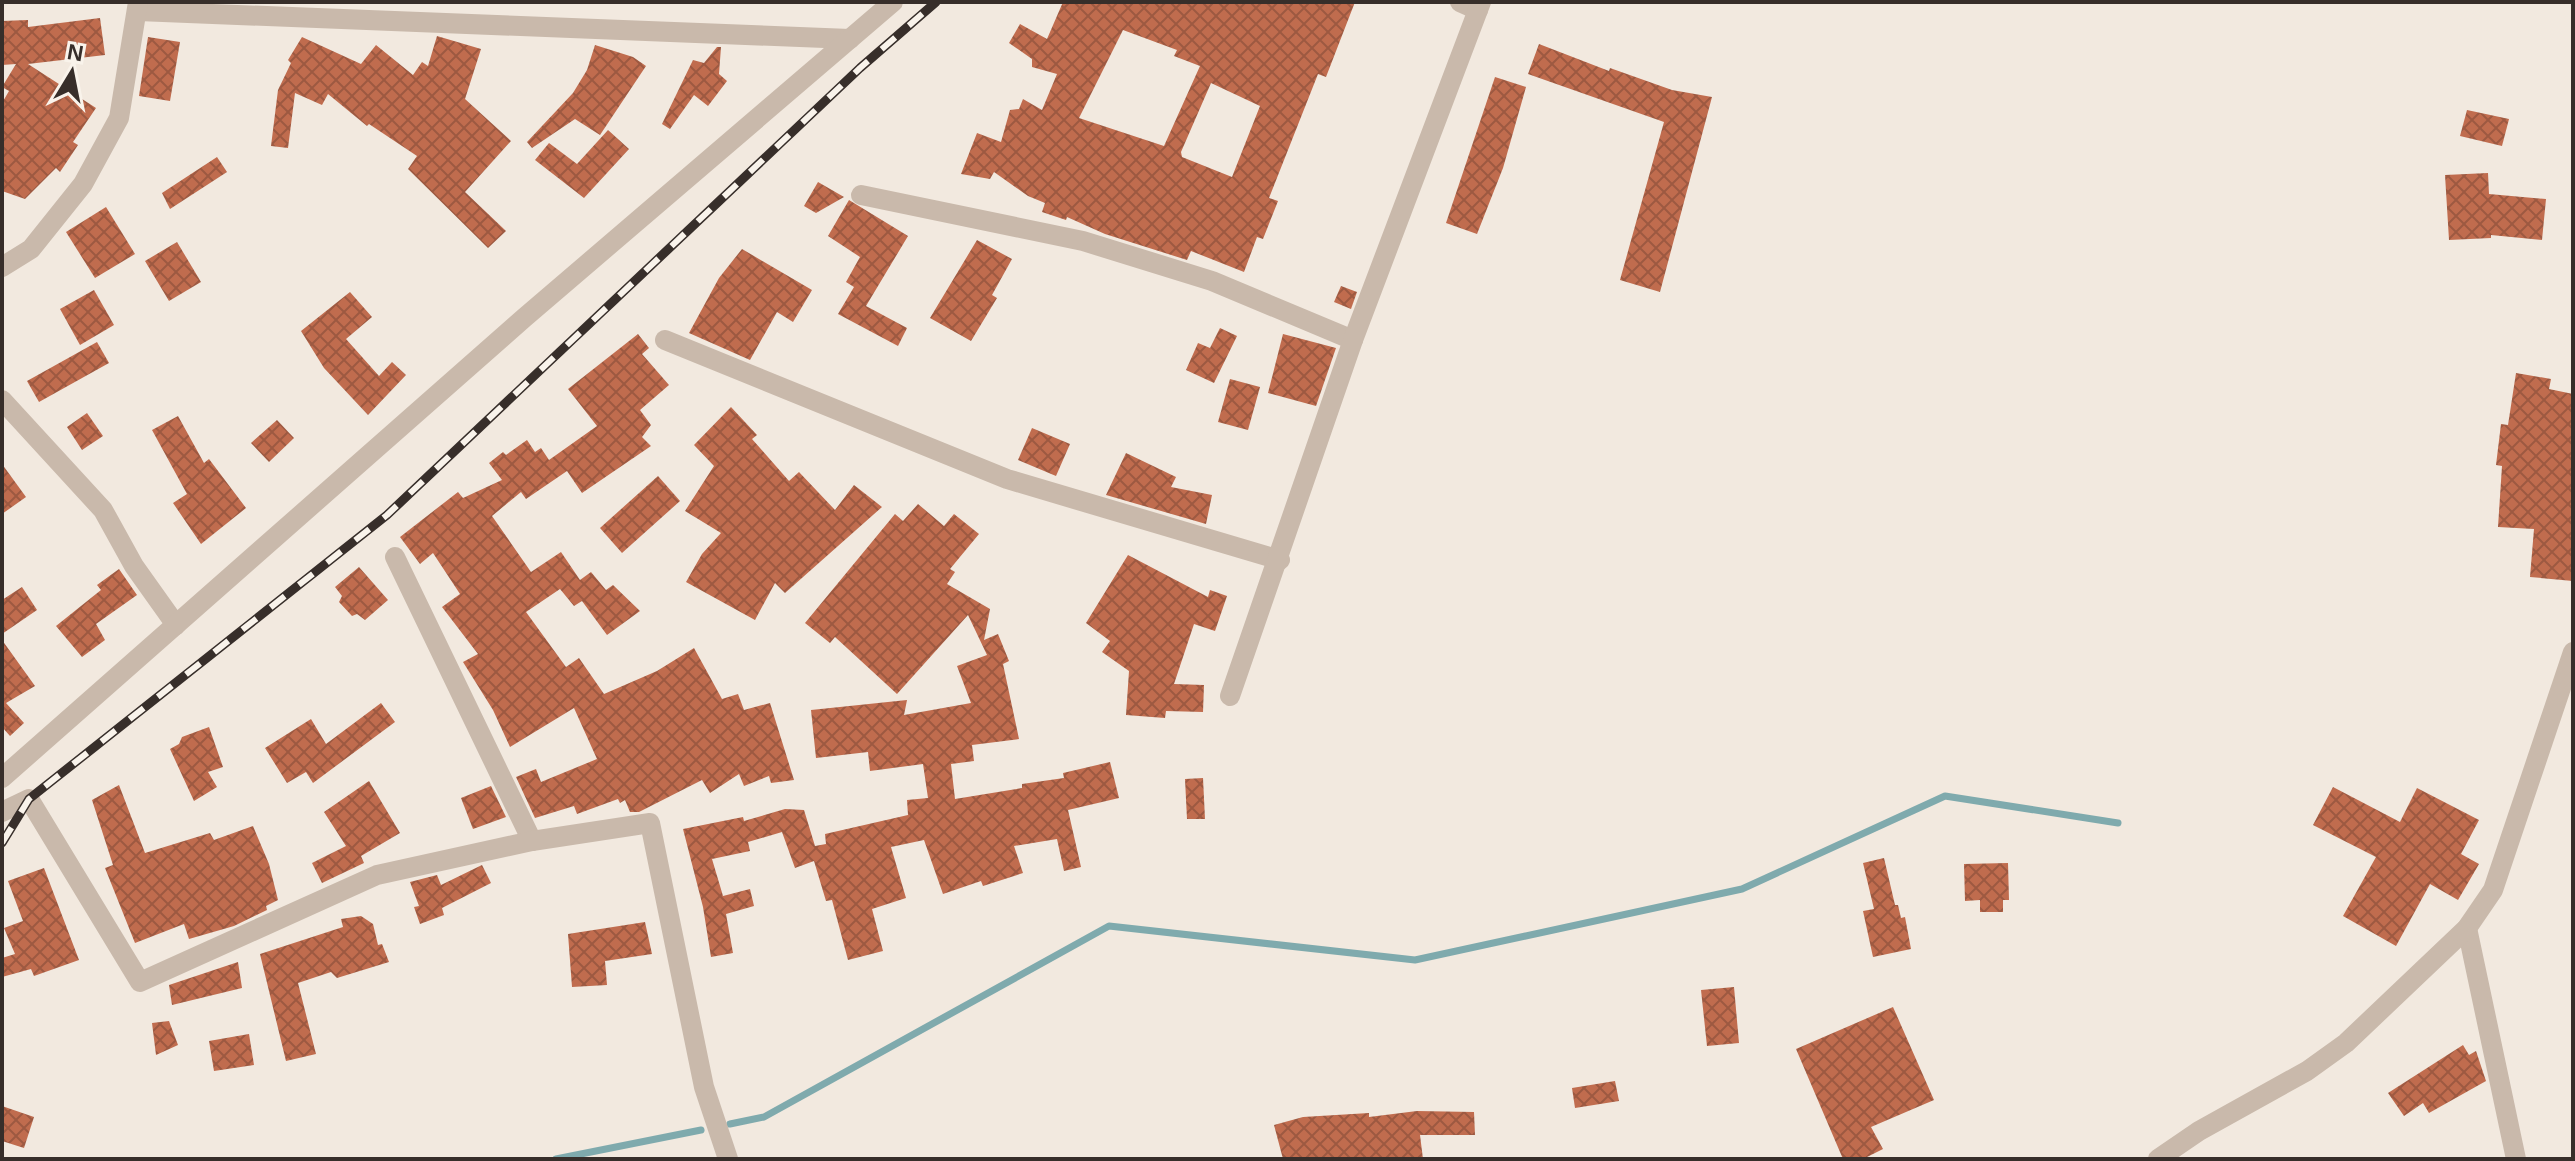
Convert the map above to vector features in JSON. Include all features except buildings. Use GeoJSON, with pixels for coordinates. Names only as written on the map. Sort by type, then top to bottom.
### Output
{"type":"FeatureCollection","features":[{"type":"Feature","properties":{"kind":"street"},"geometry":{"type":"LineString","coordinates":[[2,778],[10,755],[176,625],[524,318],[893,2]]}},
{"type":"Feature","properties":{"kind":"street"},"geometry":{"type":"LineString","coordinates":[[1230,696],[1473,5]]}},
{"type":"Feature","properties":{"kind":"street"},"geometry":{"type":"LineString","coordinates":[[2,267],[31,249],[74,195],[119,118],[138,7],[850,39]]}},
{"type":"Feature","properties":{"kind":"street"},"geometry":{"type":"LineString","coordinates":[[861,195],[1083,241],[1212,281],[1353,340]]}},
{"type":"Feature","properties":{"kind":"street"},"geometry":{"type":"LineString","coordinates":[[665,340],[1007,479],[1280,560]]}},
{"type":"Feature","properties":{"kind":"street"},"geometry":{"type":"LineString","coordinates":[[2,400],[103,510],[134,566],[176,625]]}},
{"type":"Feature","properties":{"kind":"street"},"geometry":{"type":"LineString","coordinates":[[395,557],[532,841]]}},
{"type":"Feature","properties":{"kind":"street"},"geometry":{"type":"LineString","coordinates":[[2158,1159],[2199,1131],[2307,1071],[2346,1043],[2467,928],[2493,890],[2573,652]]}},
{"type":"Feature","properties":{"kind":"street"},"geometry":{"type":"LineString","coordinates":[[2,812],[29,799],[140,982],[377,875],[532,841],[650,823],[704,1087],[728,1159]]}},
{"type":"Feature","properties":{"kind":"street"},"geometry":{"type":"LineString","coordinates":[[2467,928],[2516,1159]]}},
{"type":"Feature","properties":{"kind":"waterway"},"geometry":{"type":"LineString","coordinates":[[730,1124],[764,1117],[1109,926],[1415,960],[1742,889],[1945,796],[2118,823]]}},
{"type":"Feature","properties":{"kind":"waterway"},"geometry":{"type":"LineString","coordinates":[[556,1159],[701,1130]]}},
{"type":"Feature","properties":{"kind":"railway"},"geometry":{"type":"LineString","coordinates":[[2,843],[29,799],[387,515],[860,68],[936,2]]}}]}
